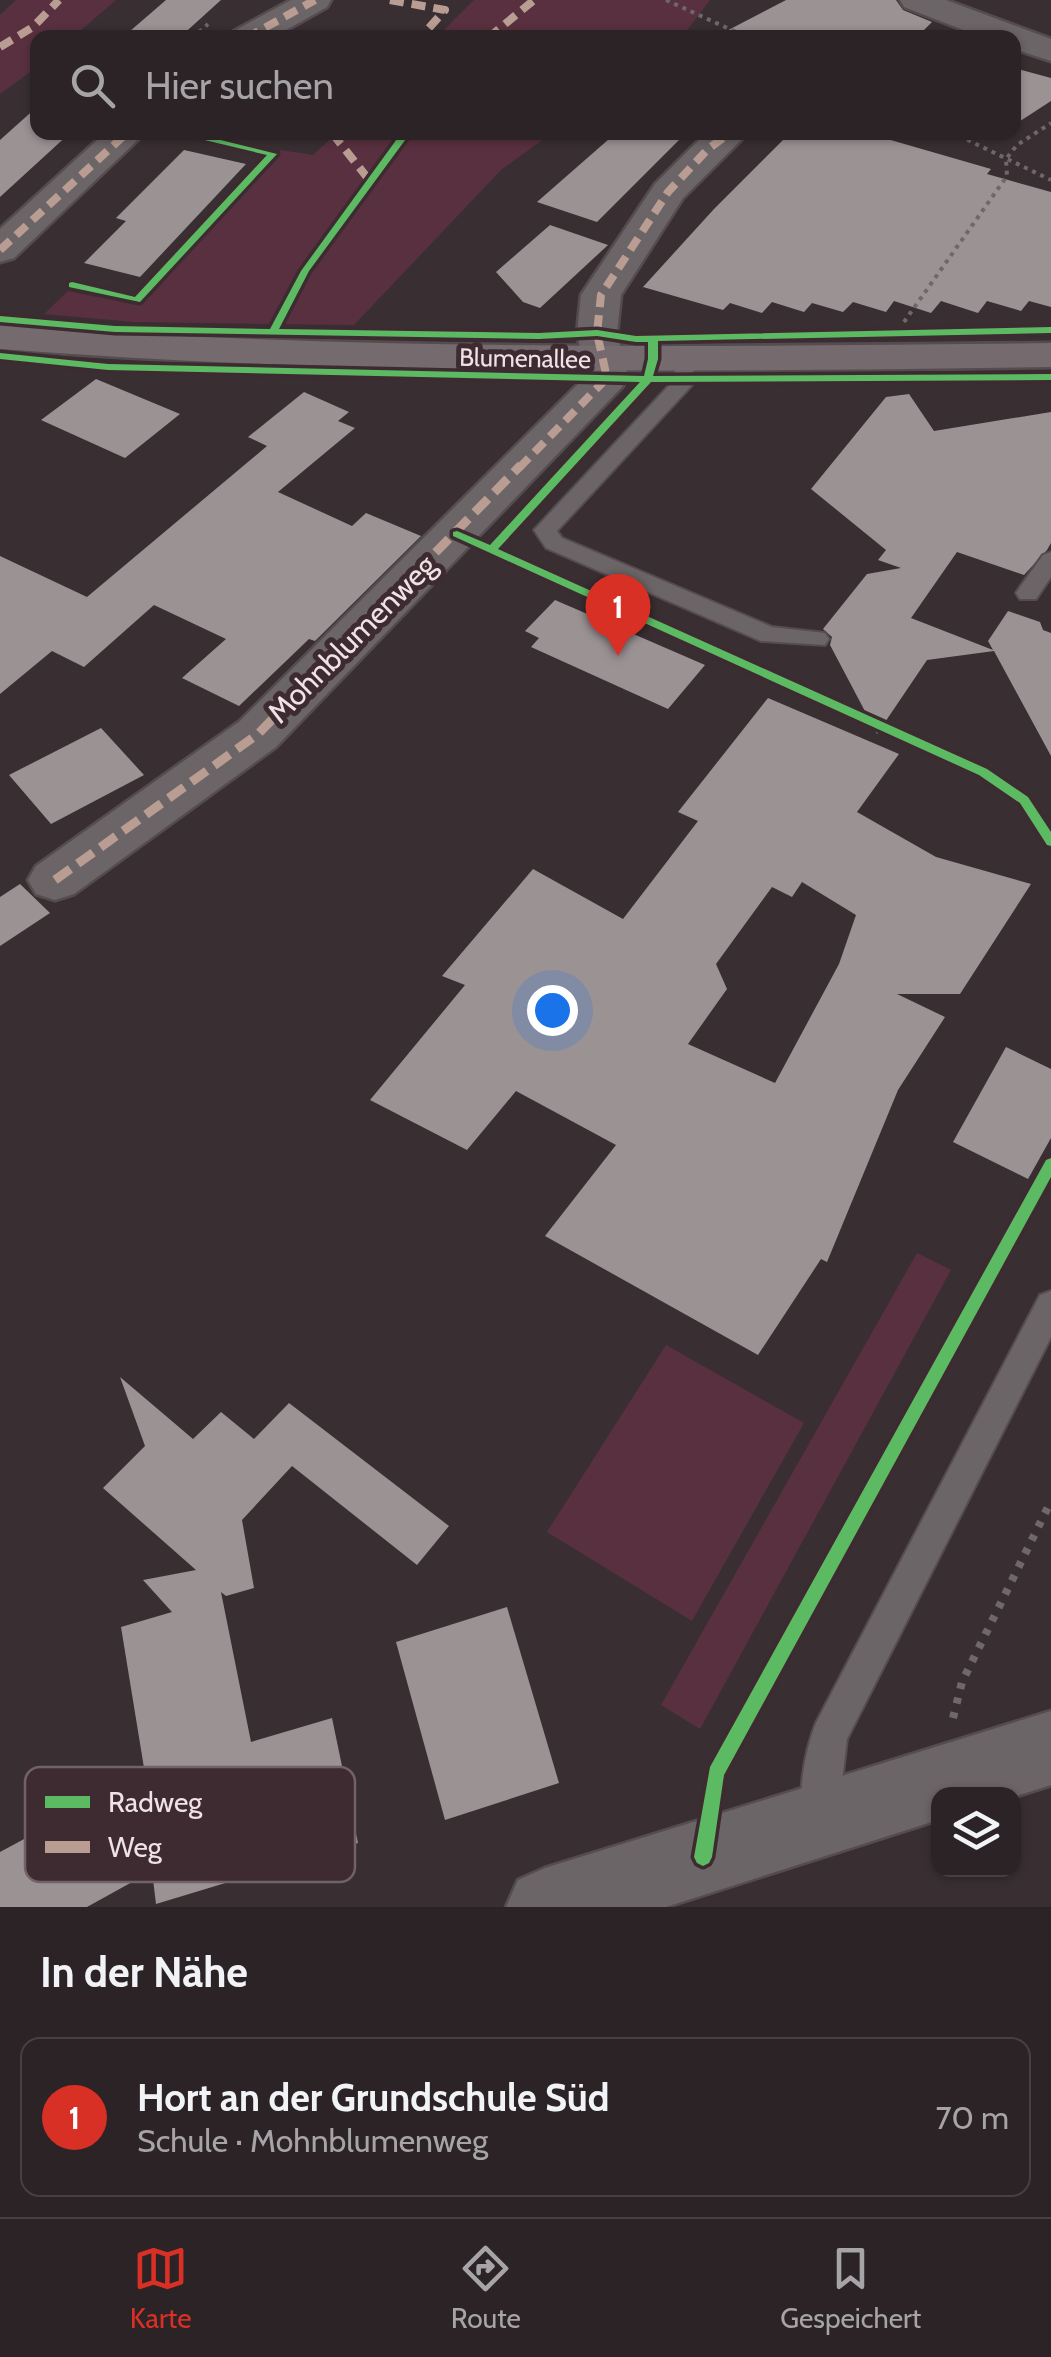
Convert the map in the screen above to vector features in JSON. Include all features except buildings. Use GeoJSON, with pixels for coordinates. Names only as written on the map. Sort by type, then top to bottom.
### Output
{"type":"FeatureCollection","features":[{"type":"Feature","properties":{"kind":"street"},"geometry":{"type":"LineString","coordinates":[[261,30],[315,0]]}},
{"type":"Feature","properties":{"kind":"street"},"geometry":{"type":"LineString","coordinates":[[916,0],[995,30]]}},
{"type":"Feature","properties":{"kind":"street"},"geometry":{"type":"LineString","coordinates":[[1021,40],[1051,51]]}},
{"type":"Feature","properties":{"kind":"street"},"geometry":{"type":"LineString","coordinates":[[0,250],[119,140]]}},
{"type":"Feature","properties":{"kind":"street"},"geometry":{"type":"LineString","coordinates":[[604,360],[597,333],[601,295],[668,192],[720,140]]}},
{"type":"Feature","properties":{"kind":"street","name":"Blumenallee"},"geometry":{"type":"LineString","coordinates":[[0,338],[116,348],[604,360],[1051,355]]}},
{"type":"Feature","properties":{"kind":"street","name":"Mohnblumenweg"},"geometry":{"type":"LineString","coordinates":[[55,880],[258,734],[607,378],[604,360]]}},
{"type":"Feature","properties":{"kind":"street"},"geometry":{"type":"LineString","coordinates":[[545,1907],[1051,1748]]}},
{"type":"Feature","properties":{"kind":"lane"},"geometry":{"type":"LineString","coordinates":[[684,359],[686,380],[546,530],[554,543],[769,635],[817,638]]}},
{"type":"Feature","properties":{"kind":"lane"},"geometry":{"type":"LineString","coordinates":[[1028,593],[1051,560]]}},
{"type":"Feature","properties":{"kind":"lane"},"geometry":{"type":"LineString","coordinates":[[818,1822],[829,1736],[1051,1304]]}},
{"type":"Feature","properties":{"kind":"path"},"geometry":{"type":"LineString","coordinates":[[666,0],[732,30]]}},
{"type":"Feature","properties":{"kind":"path"},"geometry":{"type":"LineString","coordinates":[[896,332],[1007,176],[1006,159],[1017,146],[1051,123]]}},
{"type":"Feature","properties":{"kind":"path"},"geometry":{"type":"LineString","coordinates":[[72,285],[137,300],[274,154],[211,140]]}},
{"type":"Feature","properties":{"kind":"path"},"geometry":{"type":"LineString","coordinates":[[967,140],[1051,180]]}},
{"type":"Feature","properties":{"kind":"path"},"geometry":{"type":"LineString","coordinates":[[935,1785],[962,1682],[1051,1501]]}},
{"type":"Feature","properties":{"kind":"shaded area"},"geometry":{"type":"Polygon","coordinates":[[[16,0],[116,0],[81,30],[30,30],[30,72],[0,94],[0,15],[16,0]]]}},
{"type":"Feature","properties":{"kind":"shaded area"},"geometry":{"type":"Polygon","coordinates":[[[474,0],[710,0],[687,30],[444,30],[474,0]]]}},
{"type":"Feature","properties":{"kind":"shaded area"},"geometry":{"type":"Polygon","coordinates":[[[329,140],[542,140],[501,170],[354,325],[134,322],[44,314],[68,291],[137,305],[281,150],[313,155],[329,140]]]}},
{"type":"Feature","properties":{"kind":"shaded area"},"geometry":{"type":"Polygon","coordinates":[[[917,1253],[951,1270],[700,1729],[661,1705],[917,1253]]]}},
{"type":"Feature","properties":{"kind":"shaded area"},"geometry":{"type":"Polygon","coordinates":[[[666,1345],[804,1423],[692,1621],[547,1532],[666,1345]]]}},
{"type":"Feature","properties":{"kind":"marked path"},"geometry":{"type":"LineString","coordinates":[[0,47],[33,27],[59,0]]}},
{"type":"Feature","properties":{"kind":"marked path"},"geometry":{"type":"LineString","coordinates":[[261,30],[315,0]]}},
{"type":"Feature","properties":{"kind":"marked path"},"geometry":{"type":"LineString","coordinates":[[390,0],[445,10],[427,30]]}},
{"type":"Feature","properties":{"kind":"marked path"},"geometry":{"type":"LineString","coordinates":[[498,30],[534,0]]}},
{"type":"Feature","properties":{"kind":"marked path"},"geometry":{"type":"LineString","coordinates":[[0,250],[119,140]]}},
{"type":"Feature","properties":{"kind":"marked path"},"geometry":{"type":"LineString","coordinates":[[338,140],[370,181]]}},
{"type":"Feature","properties":{"kind":"marked path"},"geometry":{"type":"LineString","coordinates":[[55,880],[258,734],[607,378],[597,333],[601,295],[668,192],[720,140]]}},
{"type":"Feature","properties":{"kind":"cycle path"},"geometry":{"type":"LineString","coordinates":[[72,285],[137,300],[273,154],[211,140]]}},
{"type":"Feature","properties":{"kind":"cycle path"},"geometry":{"type":"LineString","coordinates":[[273,332],[305,271],[401,140]]}},
{"type":"Feature","properties":{"kind":"cycle path"},"geometry":{"type":"LineString","coordinates":[[0,319],[115,329],[539,336],[597,333],[636,339],[1051,330]]}},
{"type":"Feature","properties":{"kind":"cycle path"},"geometry":{"type":"LineString","coordinates":[[492,549],[648,379],[653,339]]}},
{"type":"Feature","properties":{"kind":"cycle path"},"geometry":{"type":"LineString","coordinates":[[0,356],[108,367],[648,379],[1051,377]]}},
{"type":"Feature","properties":{"kind":"cycle path"},"geometry":{"type":"LineString","coordinates":[[457,534],[983,772],[1024,800],[1051,842]]}},
{"type":"Feature","properties":{"kind":"cycle path"},"geometry":{"type":"LineString","coordinates":[[703,1857],[716,1773],[1051,1164]]}},
{"type":"Feature","properties":{"kind":"place","name":"Hort an der Grundschule Süd"},"geometry":{"type":"Point","coordinates":[618,656]}}]}
